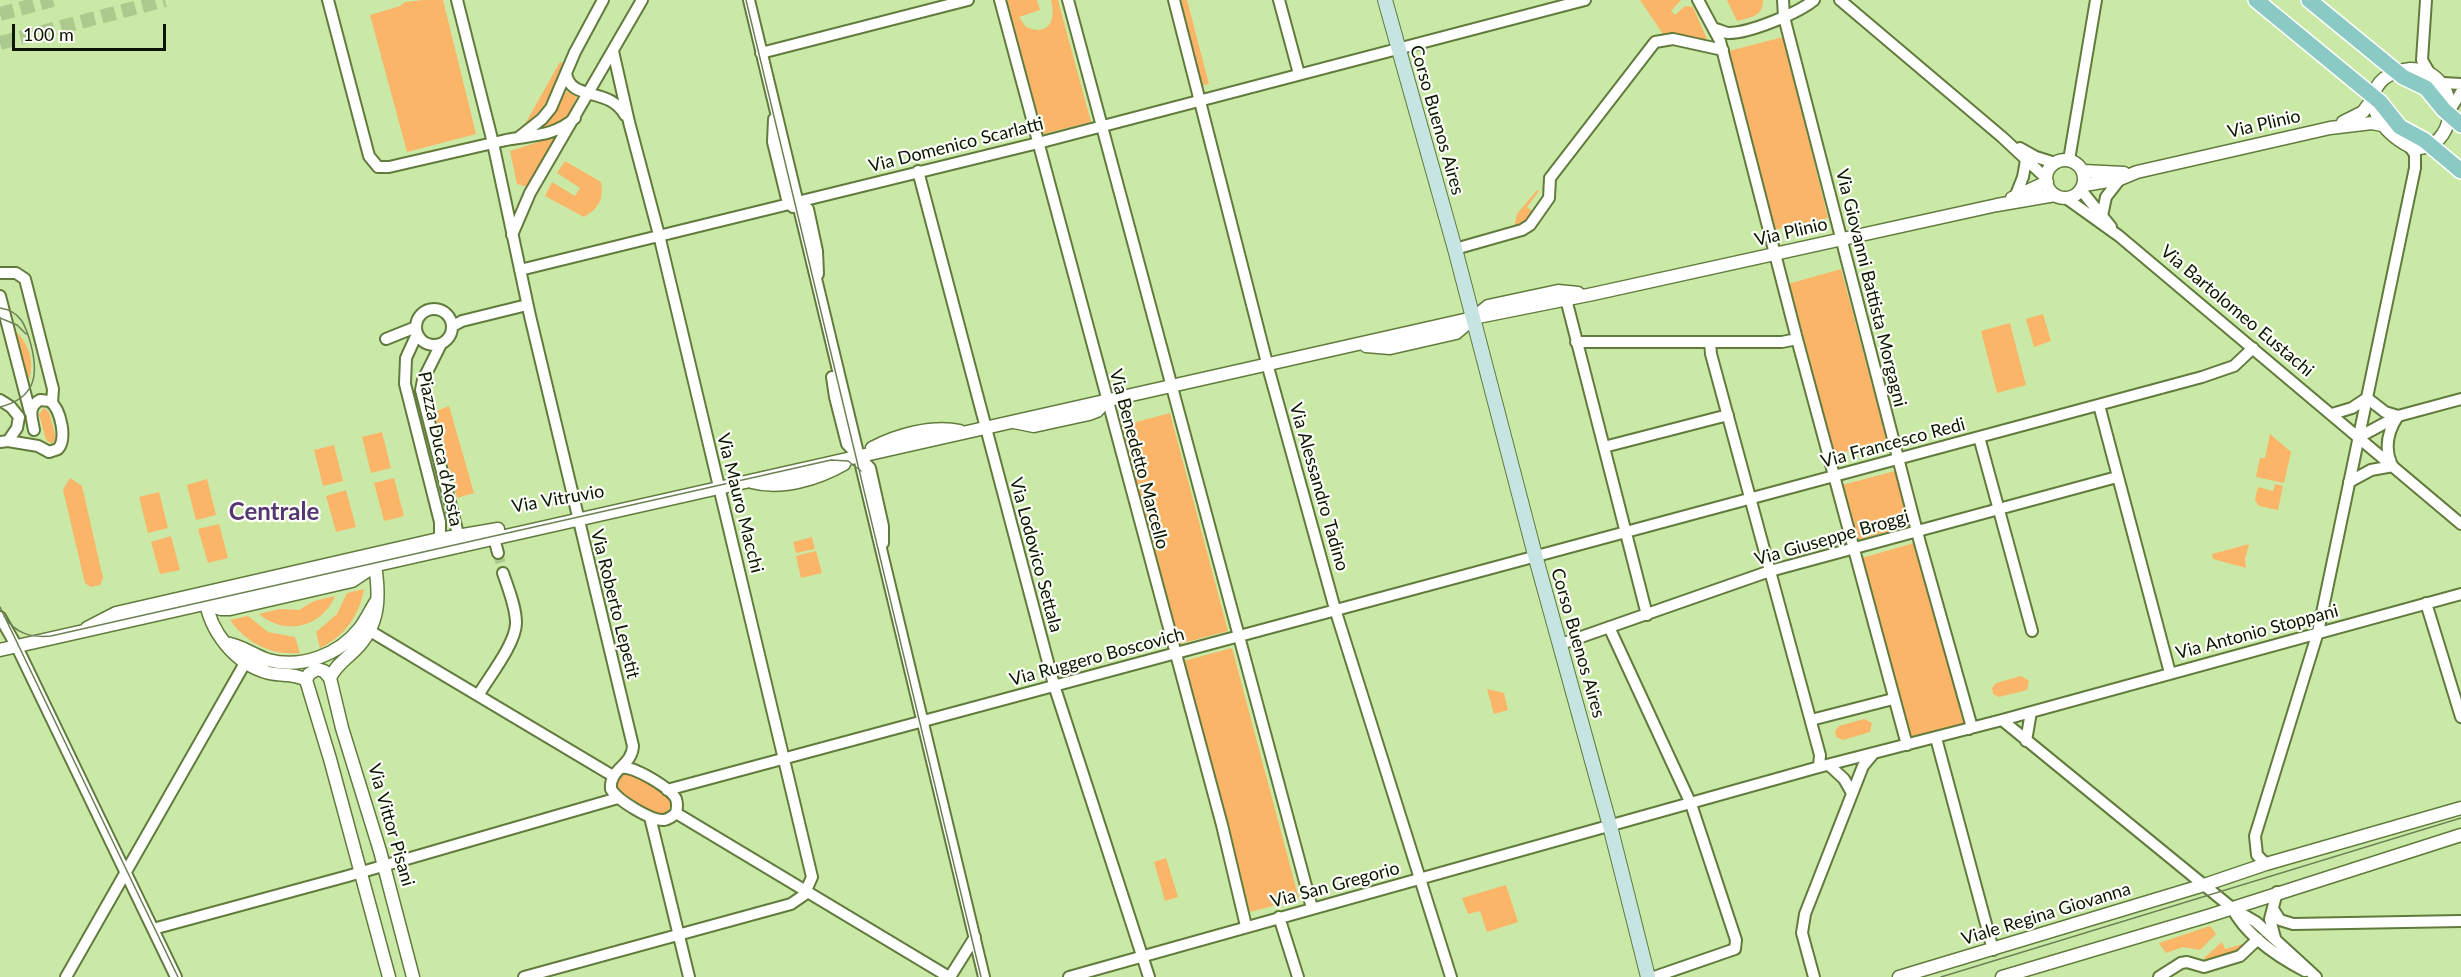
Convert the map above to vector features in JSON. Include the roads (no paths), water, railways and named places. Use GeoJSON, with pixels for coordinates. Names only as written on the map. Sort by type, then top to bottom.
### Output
{"type":"FeatureCollection","features":[{"type":"Feature","properties":{"kind":"main road","name":"Corso Buenos Aires"},"geometry":{"type":"LineString","coordinates":[[1385,0],[1474,317],[1648,977]]}},
{"type":"Feature","properties":{"kind":"main road"},"geometry":{"type":"LineString","coordinates":[[2256,0],[2374,97],[2400,127],[2430,145],[2461,171]]}},
{"type":"Feature","properties":{"kind":"main road"},"geometry":{"type":"LineString","coordinates":[[2309,0],[2405,79],[2426,88],[2455,116]]}},
{"type":"Feature","properties":{"kind":"street"},"geometry":{"type":"LineString","coordinates":[[328,0],[358,117],[373,163],[385,168],[493,143],[551,133],[575,118]]}},
{"type":"Feature","properties":{"kind":"street","name":"Via Roberto Lepetit"},"geometry":{"type":"LineString","coordinates":[[457,0],[493,143],[527,305],[633,746],[632,755],[617,772]]}},
{"type":"Feature","properties":{"kind":"street"},"geometry":{"type":"LineString","coordinates":[[512,235],[530,193],[642,0]]}},
{"type":"Feature","properties":{"kind":"street"},"geometry":{"type":"LineString","coordinates":[[748,0],[775,110],[773,142],[794,205],[808,209],[817,251],[817,286],[984,977]]}},
{"type":"Feature","properties":{"kind":"street"},"geometry":{"type":"LineString","coordinates":[[761,53],[968,0]]}},
{"type":"Feature","properties":{"kind":"street","name":"Via Benedetto Marcello"},"geometry":{"type":"LineString","coordinates":[[1000,0],[1222,825],[1246,926]]}},
{"type":"Feature","properties":{"kind":"street"},"geometry":{"type":"LineString","coordinates":[[1068,0],[1312,908]]}},
{"type":"Feature","properties":{"kind":"street","name":"Via Alessandro Tadino"},"geometry":{"type":"LineString","coordinates":[[1174,0],[1268,364],[1335,609],[1451,977]]}},
{"type":"Feature","properties":{"kind":"street"},"geometry":{"type":"LineString","coordinates":[[1280,0],[1299,74]]}},
{"type":"Feature","properties":{"kind":"street","name":"Via Domenico Scarlatti"},"geometry":{"type":"LineString","coordinates":[[520,270],[659,235],[794,205],[918,171],[1038,143],[1585,0]]}},
{"type":"Feature","properties":{"kind":"street"},"geometry":{"type":"LineString","coordinates":[[1698,0],[1716,29],[1722,45],[1797,339],[1907,745]]}},
{"type":"Feature","properties":{"kind":"street","name":"Via Giovanni Battista Morgagni"},"geometry":{"type":"LineString","coordinates":[[1783,0],[1784,17],[1917,531],[1971,724],[1969,729]]}},
{"type":"Feature","properties":{"kind":"street"},"geometry":{"type":"LineString","coordinates":[[1716,29],[1728,34],[1784,17],[1799,11],[1814,0]]}},
{"type":"Feature","properties":{"kind":"street","name":"Via Bartolomeo Eustachi"},"geometry":{"type":"LineString","coordinates":[[1840,0],[2002,137],[2046,180],[2049,189],[2119,236],[2461,524]]}},
{"type":"Feature","properties":{"kind":"street"},"geometry":{"type":"LineString","coordinates":[[2069,160],[2096,0]]}},
{"type":"Feature","properties":{"kind":"street"},"geometry":{"type":"LineString","coordinates":[[2426,0],[2422,60],[2429,72],[2443,83],[2449,93],[2455,116]]}},
{"type":"Feature","properties":{"kind":"street"},"geometry":{"type":"LineString","coordinates":[[518,138],[548,112],[600,3]]}},
{"type":"Feature","properties":{"kind":"street"},"geometry":{"type":"LineString","coordinates":[[1455,249],[1526,229],[1549,198],[1550,178],[1650,46],[1662,39],[1722,45]]}},
{"type":"Feature","properties":{"kind":"street","name":"Via Mauro Macchi"},"geometry":{"type":"LineString","coordinates":[[613,51],[628,122],[659,235],[785,758],[811,873],[807,891]]}},
{"type":"Feature","properties":{"kind":"street"},"geometry":{"type":"LineString","coordinates":[[2397,72],[2415,69],[2429,72]]}},
{"type":"Feature","properties":{"kind":"street","name":"Via Plinio"},"geometry":{"type":"LineString","coordinates":[[2330,128],[2360,115],[2382,82],[2397,72]]}},
{"type":"Feature","properties":{"kind":"street","name":"Via Mauro Macchi"},"geometry":{"type":"LineString","coordinates":[[566,73],[571,87],[615,102],[628,122]]}},
{"type":"Feature","properties":{"kind":"street"},"geometry":{"type":"LineString","coordinates":[[2443,83],[2461,84]]}},
{"type":"Feature","properties":{"kind":"street"},"geometry":{"type":"LineString","coordinates":[[2409,146],[2420,148],[2430,145],[2444,133],[2455,116],[2461,92]]}},
{"type":"Feature","properties":{"kind":"street"},"geometry":{"type":"LineString","coordinates":[[2374,97],[2373,108],[2382,125],[2409,146],[2415,154],[2415,168],[2318,632],[2254,836],[2256,855],[2266,864],[2461,808]]}},
{"type":"Feature","properties":{"kind":"street","name":"Via Plinio"},"geometry":{"type":"LineString","coordinates":[[2082,188],[2120,179],[2137,172],[2330,128],[2372,123],[2382,125]]}},
{"type":"Feature","properties":{"kind":"street","name":"Via Bartolomeo Eustachi"},"geometry":{"type":"LineString","coordinates":[[2002,137],[2036,157],[2055,163]]}},
{"type":"Feature","properties":{"kind":"street"},"geometry":{"type":"LineString","coordinates":[[2015,197],[2023,177],[2026,160]]}},
{"type":"Feature","properties":{"kind":"street"},"geometry":{"type":"LineString","coordinates":[[2046,180],[2048,171],[2055,163],[2069,160],[2078,164],[2083,171],[2082,188],[2073,197],[2061,197]]}},
{"type":"Feature","properties":{"kind":"street","name":"Via Lodovico Settala"},"geometry":{"type":"LineString","coordinates":[[918,171],[1054,686],[1149,977]]}},
{"type":"Feature","properties":{"kind":"street","name":"Via Plinio"},"geometry":{"type":"LineString","coordinates":[[2083,171],[2137,172]]}},
{"type":"Feature","properties":{"kind":"street"},"geometry":{"type":"LineString","coordinates":[[2102,216],[2106,197],[2120,179]]}},
{"type":"Feature","properties":{"kind":"street","name":"Via Plinio"},"geometry":{"type":"LineString","coordinates":[[1997,205],[2046,180]]}},
{"type":"Feature","properties":{"kind":"street","name":"Via Bartolomeo Eustachi"},"geometry":{"type":"LineString","coordinates":[[2082,188],[2119,236]]}},
{"type":"Feature","properties":{"kind":"street","name":"Via Plinio"},"geometry":{"type":"LineString","coordinates":[[1474,317],[1997,205],[2061,197]]}},
{"type":"Feature","properties":{"kind":"street"},"geometry":{"type":"LineString","coordinates":[[0,273],[16,273],[25,279],[54,389],[52,403],[61,427],[63,443],[51,452],[38,446],[4,442]]}},
{"type":"Feature","properties":{"kind":"street","name":"Via Plinio"},"geometry":{"type":"LineString","coordinates":[[1474,317],[1488,306],[1558,291],[1589,294]]}},
{"type":"Feature","properties":{"kind":"street"},"geometry":{"type":"LineString","coordinates":[[0,296],[38,446]]}},
{"type":"Feature","properties":{"kind":"street"},"geometry":{"type":"LineString","coordinates":[[1566,299],[1647,615]]}},
{"type":"Feature","properties":{"kind":"street"},"geometry":{"type":"LineString","coordinates":[[453,326],[462,321],[527,305]]}},
{"type":"Feature","properties":{"kind":"street"},"geometry":{"type":"LineString","coordinates":[[431,309],[445,312],[453,326],[450,337],[441,344],[427,344],[416,330],[420,315],[431,309]]}},
{"type":"Feature","properties":{"kind":"street","name":"Via Vitruvio"},"geometry":{"type":"LineString","coordinates":[[493,534],[577,516],[602,507],[630,507],[748,481],[767,485],[781,484],[829,472],[857,456],[1268,364],[1360,344],[1390,348],[1445,336],[1456,333],[1474,317]]}},
{"type":"Feature","properties":{"kind":"street"},"geometry":{"type":"LineString","coordinates":[[386,339],[416,330]]}},
{"type":"Feature","properties":{"kind":"street","name":"Piazza Duca d'Aosta"},"geometry":{"type":"LineString","coordinates":[[416,330],[406,358],[405,384],[440,522],[441,539]]}},
{"type":"Feature","properties":{"kind":"street"},"geometry":{"type":"LineString","coordinates":[[1576,342],[1782,342],[1797,339]]}},
{"type":"Feature","properties":{"kind":"street"},"geometry":{"type":"LineString","coordinates":[[1710,342],[1711,354],[1820,755],[1824,766],[1844,779],[1852,793]]}},
{"type":"Feature","properties":{"kind":"street","name":"Piazza Duca d'Aosta"},"geometry":{"type":"LineString","coordinates":[[441,344],[421,387],[456,541]]}},
{"type":"Feature","properties":{"kind":"street","name":"Via Francesco Redi"},"geometry":{"type":"LineString","coordinates":[[1535,555],[1834,477],[2223,371],[2234,366],[2253,348]]}},
{"type":"Feature","properties":{"kind":"street"},"geometry":{"type":"LineString","coordinates":[[2332,414],[2352,408],[2367,398]]}},
{"type":"Feature","properties":{"kind":"street"},"geometry":{"type":"LineString","coordinates":[[2367,398],[2385,412],[2398,416]]}},
{"type":"Feature","properties":{"kind":"street"},"geometry":{"type":"LineString","coordinates":[[2359,437],[2398,416],[2461,399]]}},
{"type":"Feature","properties":{"kind":"street"},"geometry":{"type":"LineString","coordinates":[[0,400],[11,407],[19,417],[18,429],[4,442]]}},
{"type":"Feature","properties":{"kind":"street"},"geometry":{"type":"LineString","coordinates":[[34,430],[30,411],[33,405],[43,400],[52,403]]}},
{"type":"Feature","properties":{"kind":"street"},"geometry":{"type":"LineString","coordinates":[[2099,405],[2170,673]]}},
{"type":"Feature","properties":{"kind":"street"},"geometry":{"type":"LineString","coordinates":[[1604,447],[1728,415]]}},
{"type":"Feature","properties":{"kind":"street"},"geometry":{"type":"LineString","coordinates":[[2349,482],[2372,470],[2393,466],[2387,444],[2398,416]]}},
{"type":"Feature","properties":{"kind":"street"},"geometry":{"type":"LineString","coordinates":[[1978,437],[2032,631]]}},
{"type":"Feature","properties":{"kind":"street","name":"Via Giuseppe Broggi"},"geometry":{"type":"LineString","coordinates":[[1561,644],[1770,570],[2117,477]]}},
{"type":"Feature","properties":{"kind":"street"},"geometry":{"type":"LineString","coordinates":[[493,534],[498,553]]}},
{"type":"Feature","properties":{"kind":"street","name":"Piazza Duca d'Aosta"},"geometry":{"type":"LineString","coordinates":[[205,599],[221,609],[230,609],[319,589],[356,579],[375,565],[456,541],[493,534]]}},
{"type":"Feature","properties":{"kind":"street","name":"Piazza Duca d'Aosta"},"geometry":{"type":"LineString","coordinates":[[0,650],[79,633],[117,618],[205,599],[364,556],[441,539],[456,541]]}},
{"type":"Feature","properties":{"kind":"street","name":"Via Ruggero Boscovich"},"geometry":{"type":"LineString","coordinates":[[667,790],[1535,555]]}},
{"type":"Feature","properties":{"kind":"street"},"geometry":{"type":"LineString","coordinates":[[205,599],[213,625],[225,643],[245,663],[267,673],[295,675],[307,685],[309,674],[317,669],[324,672],[331,680],[335,669],[357,648],[370,631],[376,615],[378,598],[375,565],[364,556]]}},
{"type":"Feature","properties":{"kind":"street"},"geometry":{"type":"LineString","coordinates":[[478,694],[506,651],[516,629],[516,617],[503,573]]}},
{"type":"Feature","properties":{"kind":"street","name":"Via Antonio Stoppani"},"geometry":{"type":"LineString","coordinates":[[1824,766],[1969,729],[2461,594]]}},
{"type":"Feature","properties":{"kind":"street"},"geometry":{"type":"LineString","coordinates":[[225,643],[237,645],[266,659],[282,662],[316,658],[334,650],[352,637],[378,598]]}},
{"type":"Feature","properties":{"kind":"street"},"geometry":{"type":"LineString","coordinates":[[2426,603],[2461,717]]}},
{"type":"Feature","properties":{"kind":"street"},"geometry":{"type":"LineString","coordinates":[[0,617],[17,647],[176,977]]}},
{"type":"Feature","properties":{"kind":"street"},"geometry":{"type":"LineString","coordinates":[[1609,627],[1691,804],[1736,940],[1735,949],[1654,977]]}},
{"type":"Feature","properties":{"kind":"street"},"geometry":{"type":"LineString","coordinates":[[370,631],[617,772],[631,767],[667,790],[676,800],[676,813]]}},
{"type":"Feature","properties":{"kind":"street"},"geometry":{"type":"LineString","coordinates":[[66,977],[245,663]]}},
{"type":"Feature","properties":{"kind":"street","name":"Via Vittor Pisani"},"geometry":{"type":"LineString","coordinates":[[331,680],[342,728],[352,756],[389,977]]}},
{"type":"Feature","properties":{"kind":"street","name":"Via Vittor Pisani"},"geometry":{"type":"LineString","coordinates":[[307,685],[330,759],[412,977]]}},
{"type":"Feature","properties":{"kind":"street"},"geometry":{"type":"LineString","coordinates":[[1811,720],[1892,695]]}},
{"type":"Feature","properties":{"kind":"street"},"geometry":{"type":"LineString","coordinates":[[2026,741],[2031,712]]}},
{"type":"Feature","properties":{"kind":"street"},"geometry":{"type":"LineString","coordinates":[[2002,720],[2232,908],[2250,917],[2316,977],[2289,962],[2258,939],[2241,922],[2232,908]]}},
{"type":"Feature","properties":{"kind":"street"},"geometry":{"type":"LineString","coordinates":[[1935,738],[1993,950]]}},
{"type":"Feature","properties":{"kind":"street"},"geometry":{"type":"LineString","coordinates":[[1814,977],[1802,933],[1805,914],[1863,766],[1873,754]]}},
{"type":"Feature","properties":{"kind":"street","name":"Via San Gregorio"},"geometry":{"type":"LineString","coordinates":[[1069,977],[1824,766]]}},
{"type":"Feature","properties":{"kind":"street"},"geometry":{"type":"LineString","coordinates":[[617,772],[611,789],[618,798],[650,817],[665,820],[676,813]]}},
{"type":"Feature","properties":{"kind":"street"},"geometry":{"type":"LineString","coordinates":[[153,929],[618,798]]}},
{"type":"Feature","properties":{"kind":"street"},"geometry":{"type":"LineString","coordinates":[[676,813],[949,977],[975,937]]}},
{"type":"Feature","properties":{"kind":"street"},"geometry":{"type":"LineString","coordinates":[[650,817],[689,977]]}},
{"type":"Feature","properties":{"kind":"street"},"geometry":{"type":"LineString","coordinates":[[2002,977],[2232,908],[2461,835]]}},
{"type":"Feature","properties":{"kind":"street","name":"Viale Regina Giovanna"},"geometry":{"type":"LineString","coordinates":[[1899,977],[1993,950],[2266,864]]}},
{"type":"Feature","properties":{"kind":"street"},"geometry":{"type":"LineString","coordinates":[[524,977],[791,904],[807,891]]}},
{"type":"Feature","properties":{"kind":"street"},"geometry":{"type":"LineString","coordinates":[[2276,939],[2271,922],[2277,892]]}},
{"type":"Feature","properties":{"kind":"street"},"geometry":{"type":"LineString","coordinates":[[2273,909],[2280,920],[2293,924],[2461,921]]}},
{"type":"Feature","properties":{"kind":"street"},"geometry":{"type":"LineString","coordinates":[[1280,917],[1298,977]]}},
{"type":"Feature","properties":{"kind":"street"},"geometry":{"type":"LineString","coordinates":[[2159,977],[2181,963],[2204,967],[2240,956],[2258,939]]}},
{"type":"Feature","properties":{"kind":"street"},"geometry":{"type":"LineString","coordinates":[[2192,964],[2202,977]]}},
{"type":"Feature","properties":{"kind":"tunnel"},"geometry":{"type":"LineString","coordinates":[[0,14],[53,0]]}},
{"type":"Feature","properties":{"kind":"tunnel"},"geometry":{"type":"LineString","coordinates":[[0,43],[165,0]]}},
{"type":"Feature","properties":{"kind":"tunnel"},"geometry":{"type":"LineString","coordinates":[[498,553],[503,573]]}},
{"type":"Feature","properties":{"kind":"tram line"},"geometry":{"type":"LineString","coordinates":[[746,0],[981,977]]}},
{"type":"Feature","properties":{"kind":"tram line"},"geometry":{"type":"LineString","coordinates":[[0,308],[13,312],[22,320],[29,338],[34,366],[32,384],[27,392],[21,398],[0,407]]}},
{"type":"Feature","properties":{"kind":"tram line"},"geometry":{"type":"LineString","coordinates":[[0,318],[17,325],[26,334]]}},
{"type":"Feature","properties":{"kind":"tram line"},"geometry":{"type":"LineString","coordinates":[[4,616],[13,627],[24,633],[51,636],[831,460],[848,461],[861,471]]}},
{"type":"Feature","properties":{"kind":"tram line"},"geometry":{"type":"LineString","coordinates":[[0,607],[178,977]]}},
{"type":"Feature","properties":{"kind":"tram line"},"geometry":{"type":"LineString","coordinates":[[1941,977],[2461,818]]}},
{"type":"Feature","properties":{"kind":"district","name":"Centrale"},"geometry":{"type":"Point","coordinates":[274,512]}}]}
